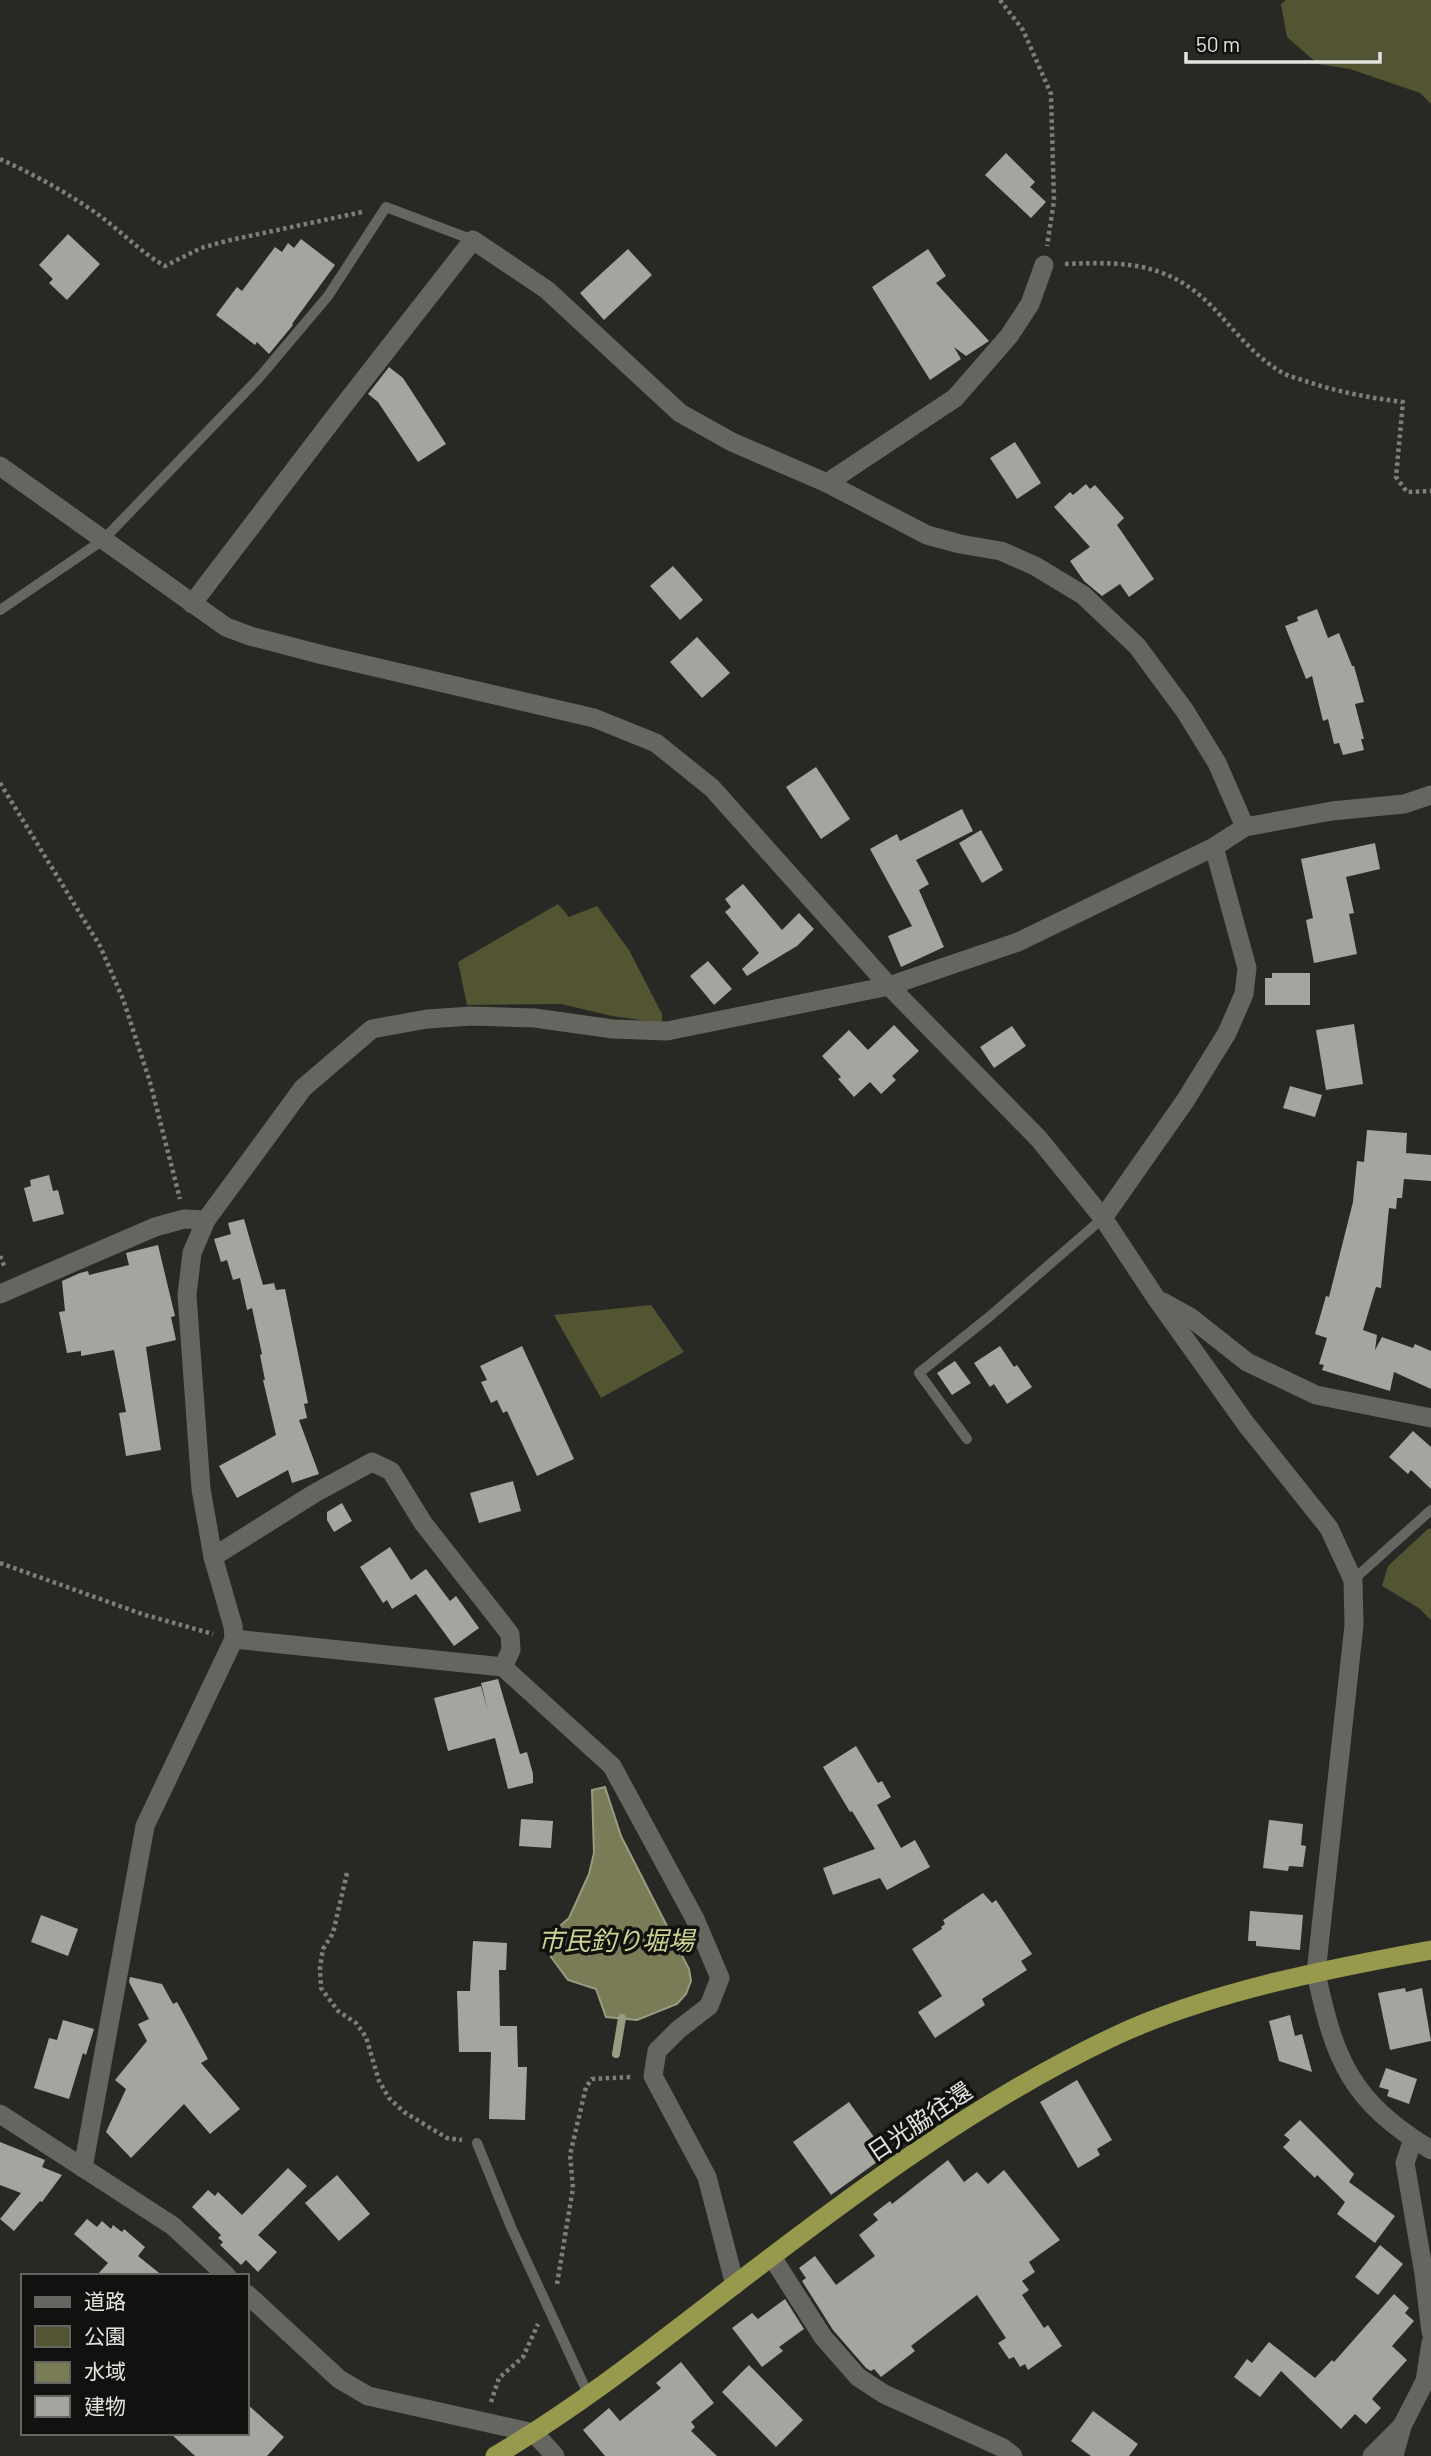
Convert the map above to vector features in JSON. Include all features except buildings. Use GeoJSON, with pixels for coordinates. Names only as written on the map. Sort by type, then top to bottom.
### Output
{"type":"FeatureCollection","features":[{"type":"Feature","properties":{"kind":"highway","name":"日光脇往還"},"geometry":{"type":"LineString","coordinates":[[495,2456],[589,2396],[918,2150],[1057,2065],[1116,2036],[1195,2004],[1316,1973],[1431,1950]]}},
{"type":"Feature","properties":{"kind":"street"},"geometry":{"type":"LineString","coordinates":[[192,604],[473,240],[547,290],[680,413],[732,442],[827,483],[927,535],[1001,551],[1035,566],[1083,595],[1137,646],[1185,712],[1217,763],[1245,827]]}},
{"type":"Feature","properties":{"kind":"street"},"geometry":{"type":"LineString","coordinates":[[827,483],[955,398],[1009,336],[1030,304],[1044,265]]}},
{"type":"Feature","properties":{"kind":"street"},"geometry":{"type":"LineString","coordinates":[[0,466],[226,626],[250,636],[594,718],[656,743],[712,789],[889,986],[1039,1139],[1103,1218],[1246,1424],[1329,1528],[1353,1580],[1353,1625],[1316,1973],[1326,2017],[1348,2076],[1383,2116],[1431,2150]]}},
{"type":"Feature","properties":{"kind":"street"},"geometry":{"type":"LineString","coordinates":[[83,2168],[145,1826],[234,1639],[233,1626],[213,1557],[201,1489],[187,1295],[192,1253],[206,1220],[303,1088],[372,1029],[427,1019],[472,1016],[535,1018],[613,1029],[667,1031],[889,986],[1018,942],[1214,847],[1245,827],[1332,811],[1404,804],[1431,795]]}},
{"type":"Feature","properties":{"kind":"street"},"geometry":{"type":"LineString","coordinates":[[1103,1218],[1199,1079],[1227,1034],[1244,994],[1247,968],[1214,847]]}},
{"type":"Feature","properties":{"kind":"street"},"geometry":{"type":"LineString","coordinates":[[0,1294],[155,1227],[184,1219],[206,1220]]}},
{"type":"Feature","properties":{"kind":"street"},"geometry":{"type":"LineString","coordinates":[[1156,1298],[1190,1317],[1247,1362],[1317,1395],[1431,1418]]}},
{"type":"Feature","properties":{"kind":"street"},"geometry":{"type":"LineString","coordinates":[[213,1557],[315,1493],[372,1462],[391,1471],[423,1523],[510,1634],[511,1650],[503,1667]]}},
{"type":"Feature","properties":{"kind":"street"},"geometry":{"type":"LineString","coordinates":[[234,1639],[503,1667],[612,1766],[695,1919],[720,1978],[709,2006],[678,2029],[657,2051],[653,2076],[707,2177],[735,2285]]}},
{"type":"Feature","properties":{"kind":"street"},"geometry":{"type":"LineString","coordinates":[[1,2115],[173,2226],[225,2274]]}},
{"type":"Feature","properties":{"kind":"street"},"geometry":{"type":"LineString","coordinates":[[1413,2139],[1405,2163],[1431,2332]]}},
{"type":"Feature","properties":{"kind":"street"},"geometry":{"type":"LineString","coordinates":[[772,2258],[823,2337],[858,2377],[884,2394],[1003,2448],[1013,2456]]}},
{"type":"Feature","properties":{"kind":"street"},"geometry":{"type":"LineString","coordinates":[[248,2295],[339,2379],[368,2396],[534,2433],[555,2456]]}},
{"type":"Feature","properties":{"kind":"street"},"geometry":{"type":"LineString","coordinates":[[1394,2456],[1402,2426],[1425,2381],[1431,2343]]}},
{"type":"Feature","properties":{"kind":"street"},"geometry":{"type":"LineString","coordinates":[[1371,2456],[1402,2426]]}},
{"type":"Feature","properties":{"kind":"lane"},"geometry":{"type":"LineString","coordinates":[[0,610],[103,540],[258,379],[328,296],[386,206],[473,240]]}},
{"type":"Feature","properties":{"kind":"lane"},"geometry":{"type":"LineString","coordinates":[[967,1439],[919,1373],[989,1317],[1103,1218]]}},
{"type":"Feature","properties":{"kind":"lane"},"geometry":{"type":"LineString","coordinates":[[1353,1580],[1431,1510]]}},
{"type":"Feature","properties":{"kind":"lane"},"geometry":{"type":"LineString","coordinates":[[477,2143],[511,2227],[589,2396]]}},
{"type":"Feature","properties":{"kind":"path"},"geometry":{"type":"LineString","coordinates":[[1000,0],[1023,30],[1051,94],[1054,201],[1044,265],[1112,262],[1163,271],[1191,286],[1247,344],[1284,373],[1334,390],[1402,402],[1396,477],[1407,492],[1431,491]]}},
{"type":"Feature","properties":{"kind":"path"},"geometry":{"type":"LineString","coordinates":[[0,159],[26,171],[95,213],[165,266],[201,248],[226,241],[386,206]]}},
{"type":"Feature","properties":{"kind":"path"},"geometry":{"type":"LineString","coordinates":[[0,783],[100,946],[123,999],[150,1082],[184,1219]]}},
{"type":"Feature","properties":{"kind":"path"},"geometry":{"type":"LineString","coordinates":[[0,1563],[152,1617],[234,1639]]}},
{"type":"Feature","properties":{"kind":"path"},"geometry":{"type":"LineString","coordinates":[[347,1873],[333,1933],[323,1949],[321,1988],[338,2011],[356,2023],[366,2037],[379,2081],[389,2098],[404,2112],[447,2138],[477,2143]]}},
{"type":"Feature","properties":{"kind":"path"},"geometry":{"type":"LineString","coordinates":[[484,2422],[499,2378],[523,2357],[558,2282],[573,2188],[570,2155],[586,2087],[592,2079],[653,2076]]}},
{"type":"Feature","properties":{"kind":"green space"},"geometry":{"type":"Polygon","coordinates":[[[1286,0],[1431,0],[1431,104],[1420,93],[1350,69],[1318,64],[1287,37],[1281,4],[1286,0]]]}},
{"type":"Feature","properties":{"kind":"green space"},"geometry":{"type":"Polygon","coordinates":[[[558,904],[569,917],[597,906],[629,950],[662,1014],[662,1023],[612,1016],[561,1004],[467,1005],[458,962],[558,904]]]}},
{"type":"Feature","properties":{"kind":"green space"},"geometry":{"type":"Polygon","coordinates":[[[651,1305],[684,1352],[601,1398],[554,1315],[651,1305]]]}},
{"type":"Feature","properties":{"kind":"green space"},"geometry":{"type":"Polygon","coordinates":[[[1429,1528],[1431,1620],[1419,1608],[1382,1586],[1388,1566],[1429,1528]]]}},
{"type":"Feature","properties":{"kind":"water","name":"市民釣り堀場"},"geometry":{"type":"Polygon","coordinates":[[[605,1787],[621,1836],[689,1969],[691,1981],[686,1994],[677,2004],[637,2020],[606,2017],[596,1989],[568,1980],[551,1957],[551,1934],[569,1918],[589,1874],[594,1853],[592,1790],[605,1787]]]}},
{"type":"Feature","properties":{"kind":"waterway"},"geometry":{"type":"LineString","coordinates":[[616,2054],[622,2018]]}}]}
